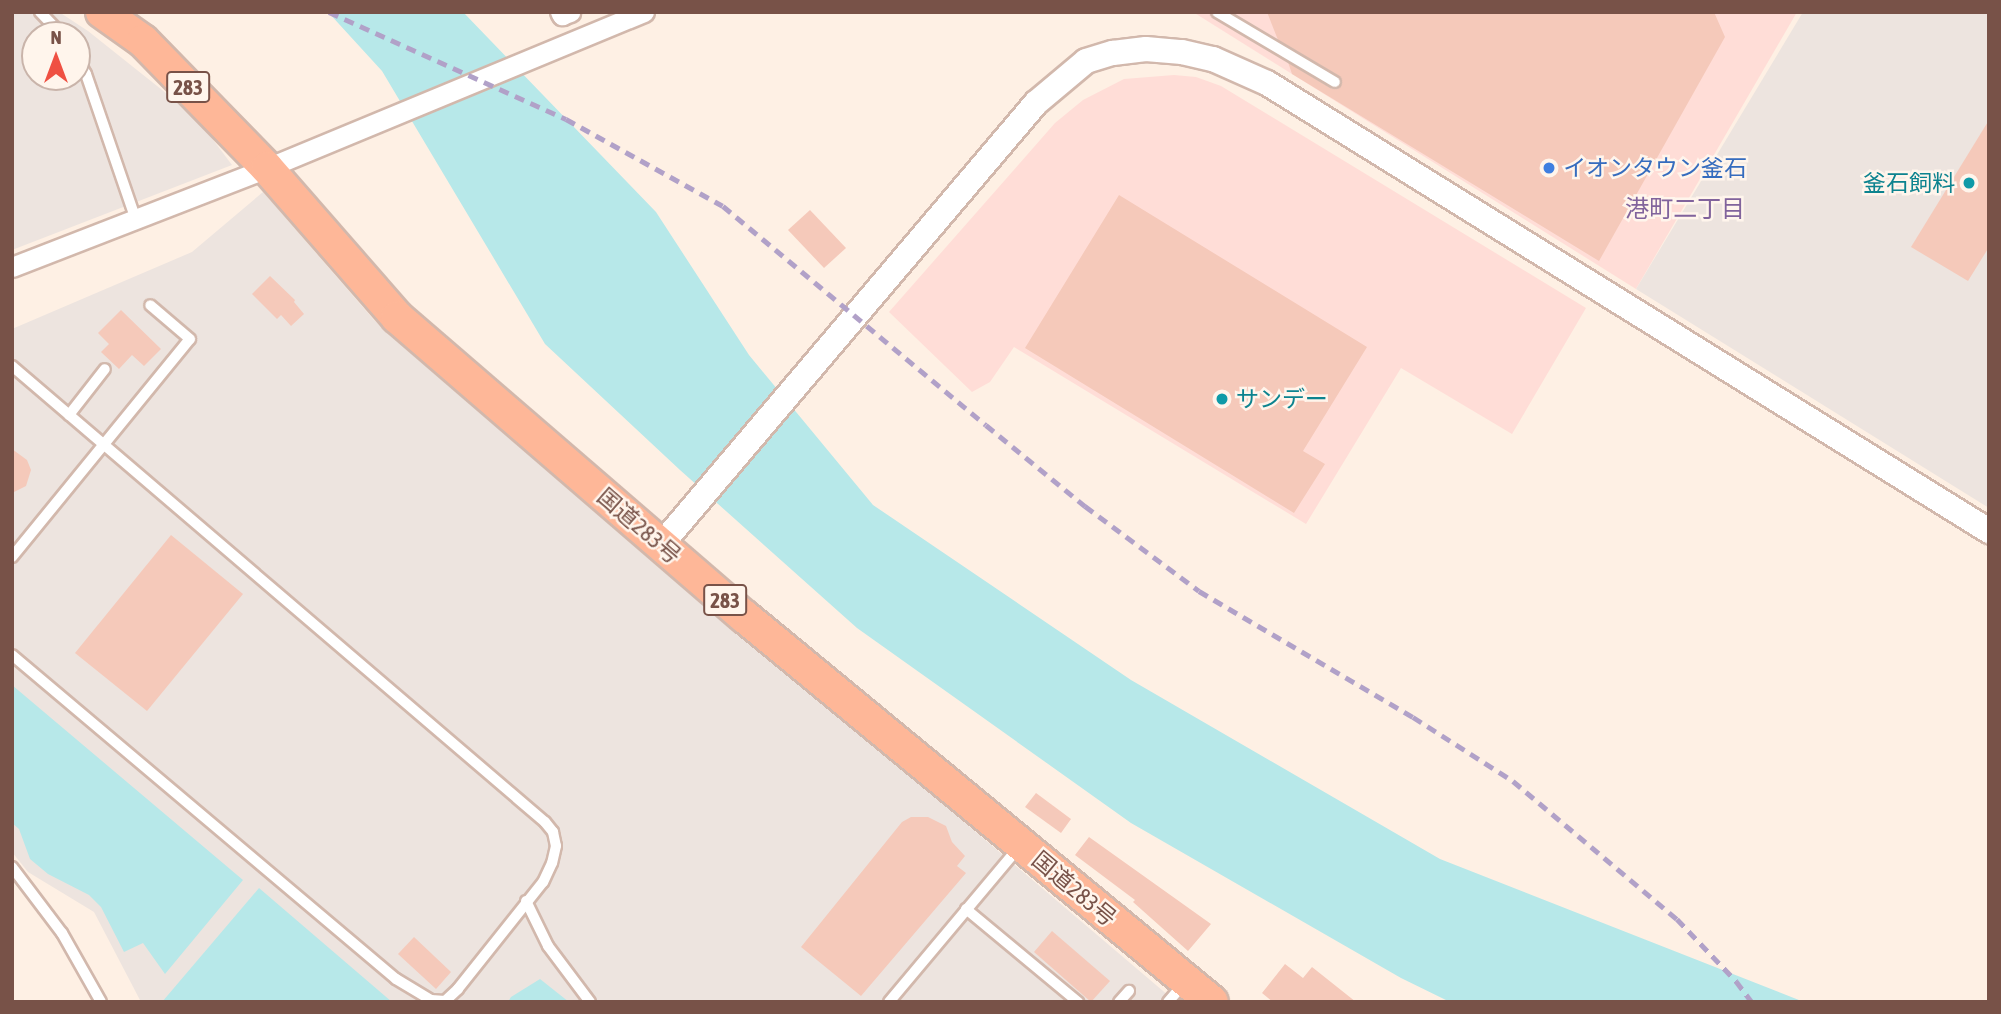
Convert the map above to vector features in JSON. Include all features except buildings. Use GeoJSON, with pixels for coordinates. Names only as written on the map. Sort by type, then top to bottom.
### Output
{"type":"FeatureCollection","features":[{"type":"Feature","properties":{"kind":"highway","name":"国道283号"},"geometry":{"type":"LineString","coordinates":[[102,12],[143,41],[267,168],[397,317],[661,545],[1021,845],[1177,992],[1212,1002]]}},
{"type":"Feature","properties":{"kind":"street"},"geometry":{"type":"LineString","coordinates":[[560,12],[562,15],[570,12]]}},
{"type":"Feature","properties":{"kind":"street"},"geometry":{"type":"LineString","coordinates":[[12,267],[267,168],[644,12]]}},
{"type":"Feature","properties":{"kind":"street"},"geometry":{"type":"LineString","coordinates":[[661,545],[1036,103],[1086,61],[1114,53],[1146,49],[1182,52],[1213,59],[1266,83],[1989,531]]}},
{"type":"Feature","properties":{"kind":"lane"},"geometry":{"type":"LineString","coordinates":[[1217,12],[1335,82]]}},
{"type":"Feature","properties":{"kind":"lane"},"geometry":{"type":"LineString","coordinates":[[91,89],[136,220]]}},
{"type":"Feature","properties":{"kind":"lane"},"geometry":{"type":"LineString","coordinates":[[12,557],[190,339],[150,304]]}},
{"type":"Feature","properties":{"kind":"lane"},"geometry":{"type":"LineString","coordinates":[[12,366],[545,822],[553,832],[556,846],[552,863],[543,881],[458,989],[445,1001],[431,1000],[396,979],[12,655]]}},
{"type":"Feature","properties":{"kind":"lane"},"geometry":{"type":"LineString","coordinates":[[69,415],[104,369]]}},
{"type":"Feature","properties":{"kind":"lane"},"geometry":{"type":"LineString","coordinates":[[889,1002],[1021,845]]}},
{"type":"Feature","properties":{"kind":"lane"},"geometry":{"type":"LineString","coordinates":[[12,867],[62,933],[101,1002]]}},
{"type":"Feature","properties":{"kind":"lane"},"geometry":{"type":"LineString","coordinates":[[526,901],[548,946],[590,1002]]}},
{"type":"Feature","properties":{"kind":"lane"},"geometry":{"type":"LineString","coordinates":[[966,909],[1078,1002]]}},
{"type":"Feature","properties":{"kind":"lane"},"geometry":{"type":"LineString","coordinates":[[1119,1002],[1129,991]]}},
{"type":"Feature","properties":{"kind":"shaded area"},"geometry":{"type":"Polygon","coordinates":[[[12,12],[59,12],[73,21],[21,21],[21,91],[91,91],[91,33],[196,117],[232,165],[12,250],[12,12]]]}},
{"type":"Feature","properties":{"kind":"shaded area","name":"イオンタウン釜石"},"geometry":{"type":"Polygon","coordinates":[[[1193,12],[1797,12],[1636,289],[1193,12]]]}},
{"type":"Feature","properties":{"kind":"shaded area"},"geometry":{"type":"Polygon","coordinates":[[[1803,12],[1989,12],[1989,508],[1636,289],[1803,12]]]}},
{"type":"Feature","properties":{"kind":"shaded area"},"geometry":{"type":"Polygon","coordinates":[[[1174,75],[1196,77],[1221,86],[1586,308],[1512,434],[1401,368],[1306,524],[1014,347],[990,382],[972,392],[889,312],[1055,123],[1083,100],[1124,79],[1174,75]]]}},
{"type":"Feature","properties":{"kind":"shaded area"},"geometry":{"type":"Polygon","coordinates":[[[263,192],[374,320],[1176,1002],[141,1002],[94,912],[28,872],[12,852],[12,329],[192,252],[263,192]]]}},
{"type":"Feature","properties":{"kind":"water"},"geometry":{"type":"Polygon","coordinates":[[[328,12],[463,12],[656,212],[749,355],[873,505],[1131,680],[1440,859],[1804,1002],[1450,1002],[1401,978],[1131,823],[857,628],[680,470],[545,344],[382,71],[328,12]]]}},
{"type":"Feature","properties":{"kind":"water"},"geometry":{"type":"Polygon","coordinates":[[[12,685],[243,880],[165,974],[143,943],[124,952],[101,907],[89,895],[48,874],[30,859],[19,829],[12,823],[12,685]]]}},
{"type":"Feature","properties":{"kind":"water"},"geometry":{"type":"Polygon","coordinates":[[[259,888],[392,1002],[162,1002],[259,888]]]}},
{"type":"Feature","properties":{"kind":"water"},"geometry":{"type":"Polygon","coordinates":[[[540,979],[569,1002],[508,1002],[511,997],[540,979]]]}},
{"type":"Feature","properties":{"kind":"railway"},"geometry":{"type":"LineString","coordinates":[[329,12],[566,119],[723,206],[1085,506],[1199,591],[1413,717],[1513,781],[1677,919],[1736,981],[1752,1002]]}},
{"type":"Feature","properties":{"kind":"place","name":"イオンタウン釜石"},"geometry":{"type":"Point","coordinates":[1549,168]}},
{"type":"Feature","properties":{"kind":"place","name":"釜石飼料"},"geometry":{"type":"Point","coordinates":[1969,183]}},
{"type":"Feature","properties":{"kind":"place","name":"サンデー"},"geometry":{"type":"Point","coordinates":[1222,399]}},
{"type":"Feature","properties":{"kind":"district","name":"港町二丁目"},"geometry":{"type":"Point","coordinates":[1685,209]}}]}
